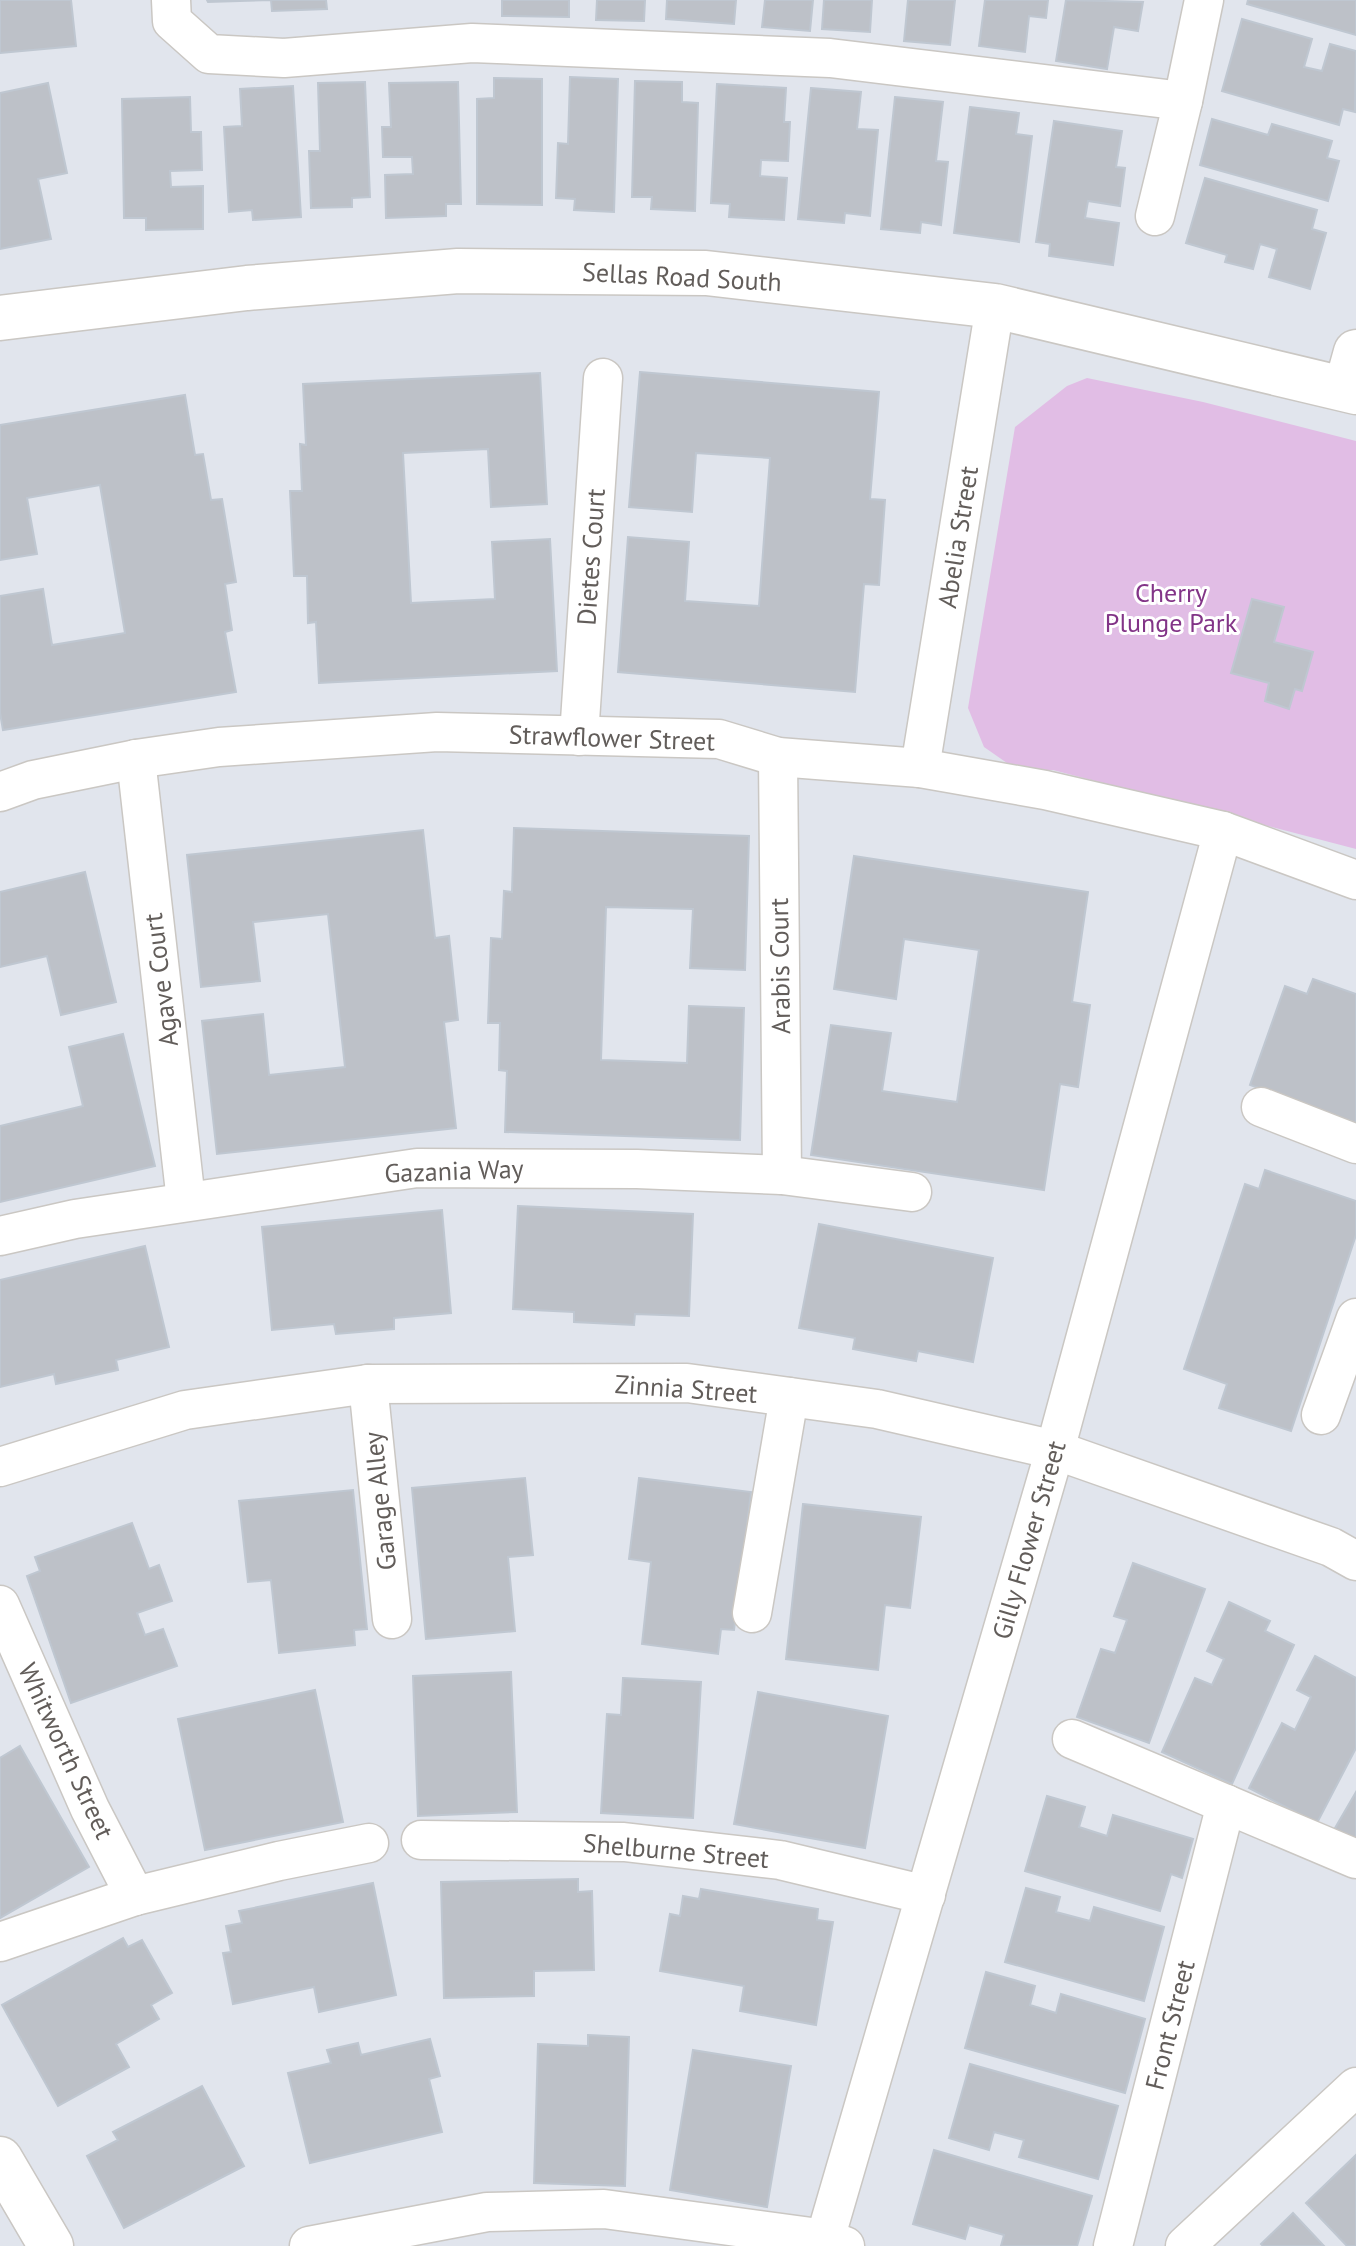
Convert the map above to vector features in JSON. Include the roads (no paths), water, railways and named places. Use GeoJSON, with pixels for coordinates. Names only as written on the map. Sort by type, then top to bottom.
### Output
{"type":"FeatureCollection","features":[{"type":"Feature","properties":{"kind":"street"},"geometry":{"type":"LineString","coordinates":[[171,0],[172,21],[209,54],[284,58],[472,43],[830,58],[1183,101]]}},
{"type":"Feature","properties":{"kind":"street"},"geometry":{"type":"LineString","coordinates":[[1155,216],[1204,0]]}},
{"type":"Feature","properties":{"kind":"street","name":"Sellas Road South"},"geometry":{"type":"LineString","coordinates":[[0,318],[247,288],[458,271],[706,273],[995,306],[1353,377]]}},
{"type":"Feature","properties":{"kind":"street","name":"Abelia Street"},"geometry":{"type":"LineString","coordinates":[[920,768],[995,306]]}},
{"type":"Feature","properties":{"kind":"street","name":"Dietes Court"},"geometry":{"type":"LineString","coordinates":[[579,736],[603,378]]}},
{"type":"Feature","properties":{"kind":"street","name":"Strawflower Street"},"geometry":{"type":"LineString","coordinates":[[0,792],[33,780],[136,759],[219,747],[437,732],[719,739],[778,757],[920,768],[1045,790],[1223,831],[1356,880]]}},
{"type":"Feature","properties":{"kind":"street","name":"Arabis Court"},"geometry":{"type":"LineString","coordinates":[[778,757],[782,1175]]}},
{"type":"Feature","properties":{"kind":"street","name":"Agave Court"},"geometry":{"type":"LineString","coordinates":[[136,759],[186,1201]]}},
{"type":"Feature","properties":{"kind":"street","name":"Gilly Flower Street"},"geometry":{"type":"LineString","coordinates":[[831,2244],[926,1895],[1055,1450],[1223,831]]}},
{"type":"Feature","properties":{"kind":"street"},"geometry":{"type":"LineString","coordinates":[[1261,1107],[1356,1144]]}},
{"type":"Feature","properties":{"kind":"street","name":"Gazania Way"},"geometry":{"type":"LineString","coordinates":[[0,1236],[75,1219],[417,1168],[637,1169],[782,1175],[912,1192]]}},
{"type":"Feature","properties":{"kind":"street"},"geometry":{"type":"LineString","coordinates":[[1321,1415],[1356,1318]]}},
{"type":"Feature","properties":{"kind":"street","name":"Zinnia Street"},"geometry":{"type":"LineString","coordinates":[[0,1467],[185,1410],[368,1384],[687,1383],[877,1409],[1055,1450],[1331,1547],[1356,1561]]}},
{"type":"Feature","properties":{"kind":"street","name":"Garage Alley"},"geometry":{"type":"LineString","coordinates":[[368,1384],[392,1619]]}},
{"type":"Feature","properties":{"kind":"street"},"geometry":{"type":"LineString","coordinates":[[752,1613],[789,1397]]}},
{"type":"Feature","properties":{"kind":"street","name":"Whitworth Street"},"geometry":{"type":"LineString","coordinates":[[0,1605],[90,1809],[135,1896]]}},
{"type":"Feature","properties":{"kind":"street"},"geometry":{"type":"LineString","coordinates":[[1072,1739],[1356,1859]]}},
{"type":"Feature","properties":{"kind":"street","name":"Front Street"},"geometry":{"type":"LineString","coordinates":[[1113,2246],[1226,1804]]}},
{"type":"Feature","properties":{"kind":"street","name":"Shelburne Street"},"geometry":{"type":"LineString","coordinates":[[421,1840],[640,1844],[780,1860],[926,1895]]}},
{"type":"Feature","properties":{"kind":"street"},"geometry":{"type":"LineString","coordinates":[[0,1942],[135,1896],[369,1843]]}},
{"type":"Feature","properties":{"kind":"street"},"geometry":{"type":"LineString","coordinates":[[1185,2246],[1356,2087]]}},
{"type":"Feature","properties":{"kind":"street"},"geometry":{"type":"LineString","coordinates":[[0,2159],[51,2246]]}},
{"type":"Feature","properties":{"kind":"street"},"geometry":{"type":"LineString","coordinates":[[309,2246],[487,2212],[604,2209],[831,2244]]}},
{"type":"Feature","properties":{"kind":"park label","name":"Cherry Plunge Park"},"geometry":{"type":"Point","coordinates":[1171,608]}}]}
